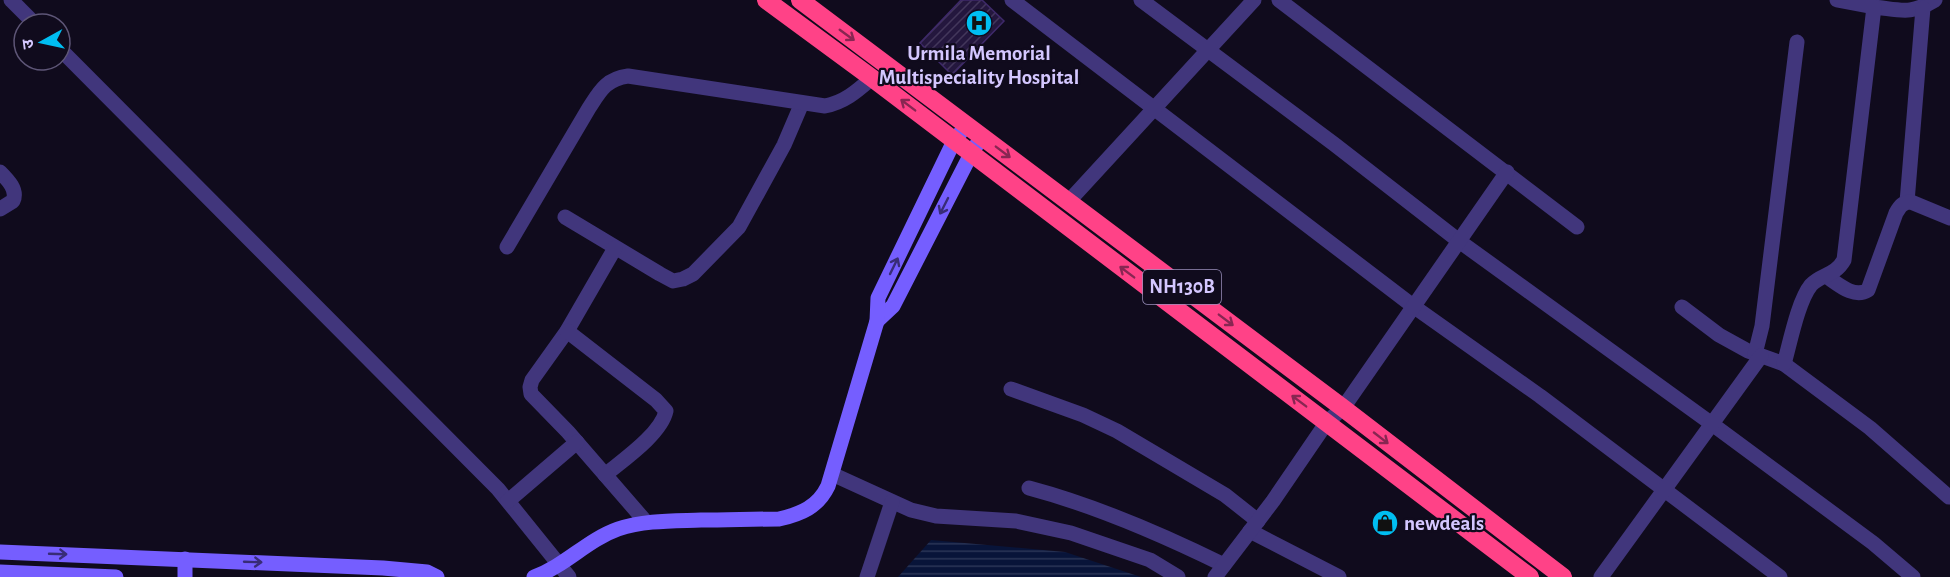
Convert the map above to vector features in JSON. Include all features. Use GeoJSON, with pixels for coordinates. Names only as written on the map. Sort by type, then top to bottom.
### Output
{"type":"FeatureCollection","features":[{"type":"Feature","properties":{"kind":"highway","name":"NH130B"},"geometry":{"type":"LineString","coordinates":[[766,0],[1530,577]]}},
{"type":"Feature","properties":{"kind":"highway","name":"NH130B"},"geometry":{"type":"LineString","coordinates":[[800,0],[1343,408],[1563,577]]}},
{"type":"Feature","properties":{"kind":"street"},"geometry":{"type":"LineString","coordinates":[[11,0],[23,12]]}},
{"type":"Feature","properties":{"kind":"street"},"geometry":{"type":"LineString","coordinates":[[1012,0],[1413,306],[1540,396],[1780,577]]}},
{"type":"Feature","properties":{"kind":"street"},"geometry":{"type":"LineString","coordinates":[[1141,0],[1459,241],[1873,543],[1913,577]]}},
{"type":"Feature","properties":{"kind":"street"},"geometry":{"type":"LineString","coordinates":[[1069,201],[1254,0]]}},
{"type":"Feature","properties":{"kind":"street"},"geometry":{"type":"LineString","coordinates":[[1279,0],[1577,227]]}},
{"type":"Feature","properties":{"kind":"street"},"geometry":{"type":"LineString","coordinates":[[1837,0],[1909,11],[1929,4],[1907,202]]}},
{"type":"Feature","properties":{"kind":"street"},"geometry":{"type":"LineString","coordinates":[[1784,364],[1805,293],[1814,282],[1836,271],[1844,260],[1874,7]]}},
{"type":"Feature","properties":{"kind":"street"},"geometry":{"type":"LineString","coordinates":[[1600,577],[1712,424],[1758,355],[1797,42]]}},
{"type":"Feature","properties":{"kind":"street"},"geometry":{"type":"LineString","coordinates":[[72,62],[498,489],[564,571]]}},
{"type":"Feature","properties":{"kind":"street"},"geometry":{"type":"LineString","coordinates":[[507,247],[589,108],[601,90],[614,78],[628,76],[816,106],[837,104],[872,78]]}},
{"type":"Feature","properties":{"kind":"street"},"geometry":{"type":"LineString","coordinates":[[565,217],[673,281],[683,279],[693,274],[739,227],[784,145],[802,103]]}},
{"type":"Feature","properties":{"kind":"street"},"geometry":{"type":"LineString","coordinates":[[534,577],[564,571],[589,543],[617,530],[646,522],[779,519],[807,510],[822,498],[832,474],[877,321],[879,298],[954,141],[966,124]]}},
{"type":"Feature","properties":{"kind":"street"},"geometry":{"type":"LineString","coordinates":[[877,321],[893,306],[982,136]]}},
{"type":"Feature","properties":{"kind":"street"},"geometry":{"type":"LineString","coordinates":[[0,172],[12,186],[15,195],[13,201],[0,209]]}},
{"type":"Feature","properties":{"kind":"street"},"geometry":{"type":"LineString","coordinates":[[1029,488],[1072,499],[1177,542],[1219,571],[1273,501],[1327,422],[1343,408],[1507,172]]}},
{"type":"Feature","properties":{"kind":"street"},"geometry":{"type":"LineString","coordinates":[[1827,276],[1853,293],[1859,294],[1868,290],[1896,213],[1901,205],[1907,202],[1950,219]]}},
{"type":"Feature","properties":{"kind":"street"},"geometry":{"type":"LineString","coordinates":[[615,248],[567,331],[532,380],[530,390],[531,394],[577,442],[646,522]]}},
{"type":"Feature","properties":{"kind":"street"},"geometry":{"type":"LineString","coordinates":[[1682,307],[1719,335],[1758,355],[1784,364],[1870,428],[1949,497]]}},
{"type":"Feature","properties":{"kind":"street"},"geometry":{"type":"LineString","coordinates":[[567,331],[656,400],[666,411],[660,423],[645,441],[605,475]]}},
{"type":"Feature","properties":{"kind":"street"},"geometry":{"type":"LineString","coordinates":[[1011,389],[1083,415],[1117,431],[1215,490],[1254,526],[1339,577]]}},
{"type":"Feature","properties":{"kind":"street"},"geometry":{"type":"LineString","coordinates":[[508,501],[577,442]]}},
{"type":"Feature","properties":{"kind":"street"},"geometry":{"type":"LineString","coordinates":[[832,474],[911,510],[936,516],[1016,521],[1071,532],[1150,561],[1178,577]]}},
{"type":"Feature","properties":{"kind":"street"},"geometry":{"type":"LineString","coordinates":[[867,577],[892,502]]}},
{"type":"Feature","properties":{"kind":"street"},"geometry":{"type":"LineString","coordinates":[[0,552],[383,568],[427,572],[437,577]]}},
{"type":"Feature","properties":{"kind":"street"},"geometry":{"type":"LineString","coordinates":[[185,560],[185,577]]}},
{"type":"Feature","properties":{"kind":"street"},"geometry":{"type":"LineString","coordinates":[[0,572],[116,577]]}},
{"type":"Feature","properties":{"kind":"water"},"geometry":{"type":"Polygon","coordinates":[[[931,540],[1065,552],[1141,577],[898,577],[931,540]]]}},
{"type":"Feature","properties":{"kind":"building"},"geometry":{"type":"Polygon","coordinates":[[[961,0],[982,0],[1004,21],[952,75],[920,43],[961,0]]]}},
{"type":"Feature","properties":{"kind":"place","name":"Urmila Memorial Multispeciality Hospital"},"geometry":{"type":"Point","coordinates":[979,23]}},
{"type":"Feature","properties":{"kind":"place","name":"newdeals"},"geometry":{"type":"Point","coordinates":[1385,523]}}]}
